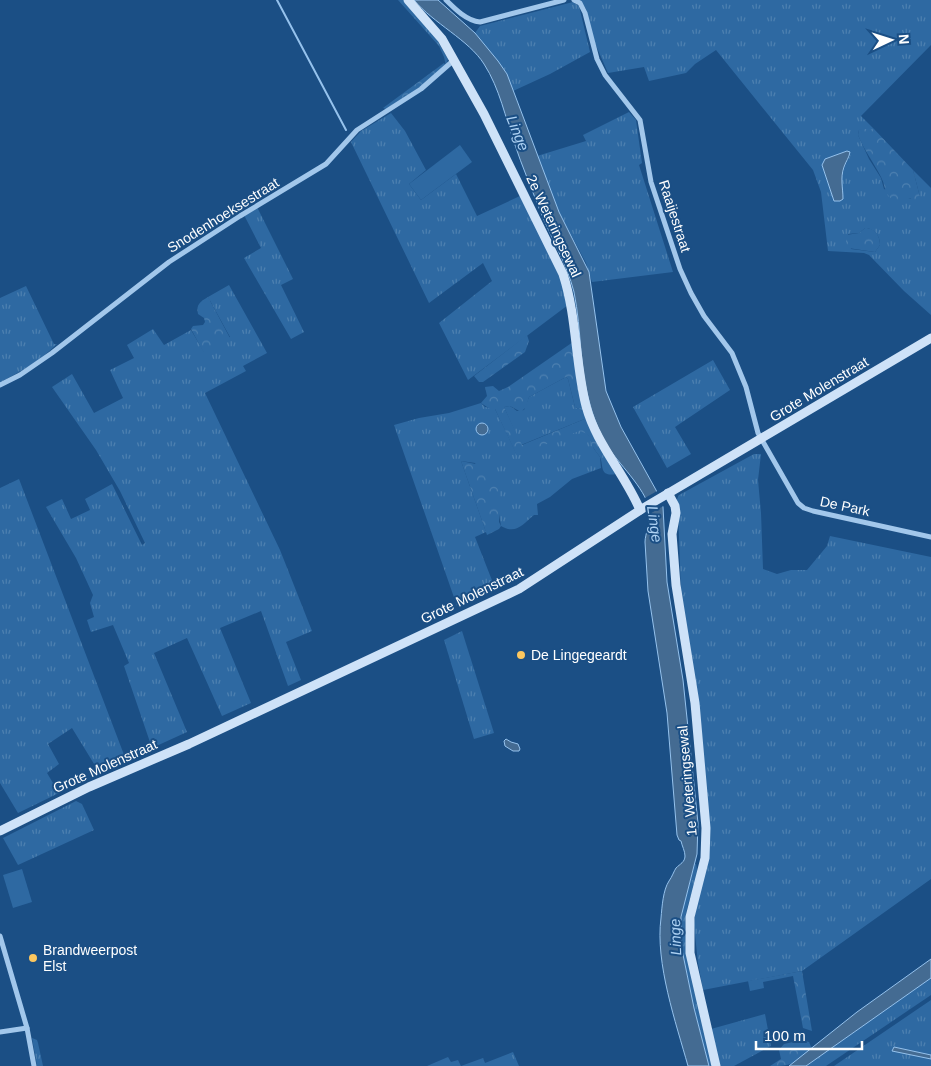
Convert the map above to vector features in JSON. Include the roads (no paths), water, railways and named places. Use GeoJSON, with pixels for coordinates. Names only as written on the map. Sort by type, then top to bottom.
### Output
{"type":"FeatureCollection","features":[{"type":"Feature","properties":{"kind":"street","name":"2e Weteringsewal"},"geometry":{"type":"LineString","coordinates":[[408,0],[442,39],[454,60],[488,123],[563,274],[569,292],[580,376],[593,429],[642,509]]}},
{"type":"Feature","properties":{"kind":"street"},"geometry":{"type":"LineString","coordinates":[[446,0],[463,15],[476,22],[564,0]]}},
{"type":"Feature","properties":{"kind":"street","name":"Raaijestraat"},"geometry":{"type":"LineString","coordinates":[[574,0],[580,3],[585,13],[595,52],[605,75],[640,120],[651,182],[680,269],[704,316],[732,353],[746,387],[761,439]]}},
{"type":"Feature","properties":{"kind":"street","name":"Snodenhoeksestraat"},"geometry":{"type":"LineString","coordinates":[[0,385],[20,375],[52,353],[169,262],[326,164],[357,130],[422,89],[454,60]]}},
{"type":"Feature","properties":{"kind":"street","name":"Grote Molenstraat"},"geometry":{"type":"LineString","coordinates":[[0,831],[83,790],[180,748],[519,589],[642,509],[931,338]]}},
{"type":"Feature","properties":{"kind":"street","name":"De Park"},"geometry":{"type":"LineString","coordinates":[[761,439],[798,503],[804,508],[931,537]]}},
{"type":"Feature","properties":{"kind":"street","name":"1e Weteringsewal"},"geometry":{"type":"LineString","coordinates":[[665,495],[675,506],[676,513],[672,534],[676,585],[695,703],[706,828],[705,858],[690,917],[690,953],[716,1066]]}},
{"type":"Feature","properties":{"kind":"street"},"geometry":{"type":"LineString","coordinates":[[0,936],[27,1028],[34,1066]]}},
{"type":"Feature","properties":{"kind":"street"},"geometry":{"type":"LineString","coordinates":[[0,1032],[27,1028]]}},
{"type":"Feature","properties":{"kind":"water","name":"Linge"},"geometry":{"type":"Polygon","coordinates":[[[414,0],[438,0],[475,33],[507,74],[559,212],[589,272],[606,391],[621,427],[656,490],[663,507],[667,582],[683,680],[698,823],[697,854],[681,917],[681,945],[694,1008],[709,1066],[688,1066],[668,993],[661,954],[660,936],[664,894],[675,869],[685,858],[685,852],[677,835],[667,713],[648,591],[645,542],[650,516],[648,505],[640,488],[607,445],[595,419],[584,380],[577,307],[571,282],[543,218],[490,74],[469,47],[414,0]]]}},
{"type":"Feature","properties":{"kind":"water"},"geometry":{"type":"Polygon","coordinates":[[[847,151],[850,152],[842,175],[843,199],[834,201],[822,165],[825,159],[847,151]]]}},
{"type":"Feature","properties":{"kind":"water"},"geometry":{"type":"Polygon","coordinates":[[[482,423],[488,429],[482,435],[476,429],[482,423]]]}},
{"type":"Feature","properties":{"kind":"water"},"geometry":{"type":"Polygon","coordinates":[[[506,739],[518,744],[519,751],[513,751],[505,746],[504,741],[506,739]]]}},
{"type":"Feature","properties":{"kind":"water"},"geometry":{"type":"Polygon","coordinates":[[[931,959],[931,978],[806,1066],[789,1066],[857,1012],[931,959]]]}},
{"type":"Feature","properties":{"kind":"water"},"geometry":{"type":"Polygon","coordinates":[[[894,1047],[931,1055],[931,1059],[892,1051],[894,1047]]]}},
{"type":"Feature","properties":{"kind":"waterway"},"geometry":{"type":"LineString","coordinates":[[277,0],[346,130]]}},
{"type":"Feature","properties":{"kind":"place","name":"De Lingegeardt"},"geometry":{"type":"Point","coordinates":[521,655]}},
{"type":"Feature","properties":{"kind":"place","name":"Brandweerpost Elst"},"geometry":{"type":"Point","coordinates":[33,958]}}]}
